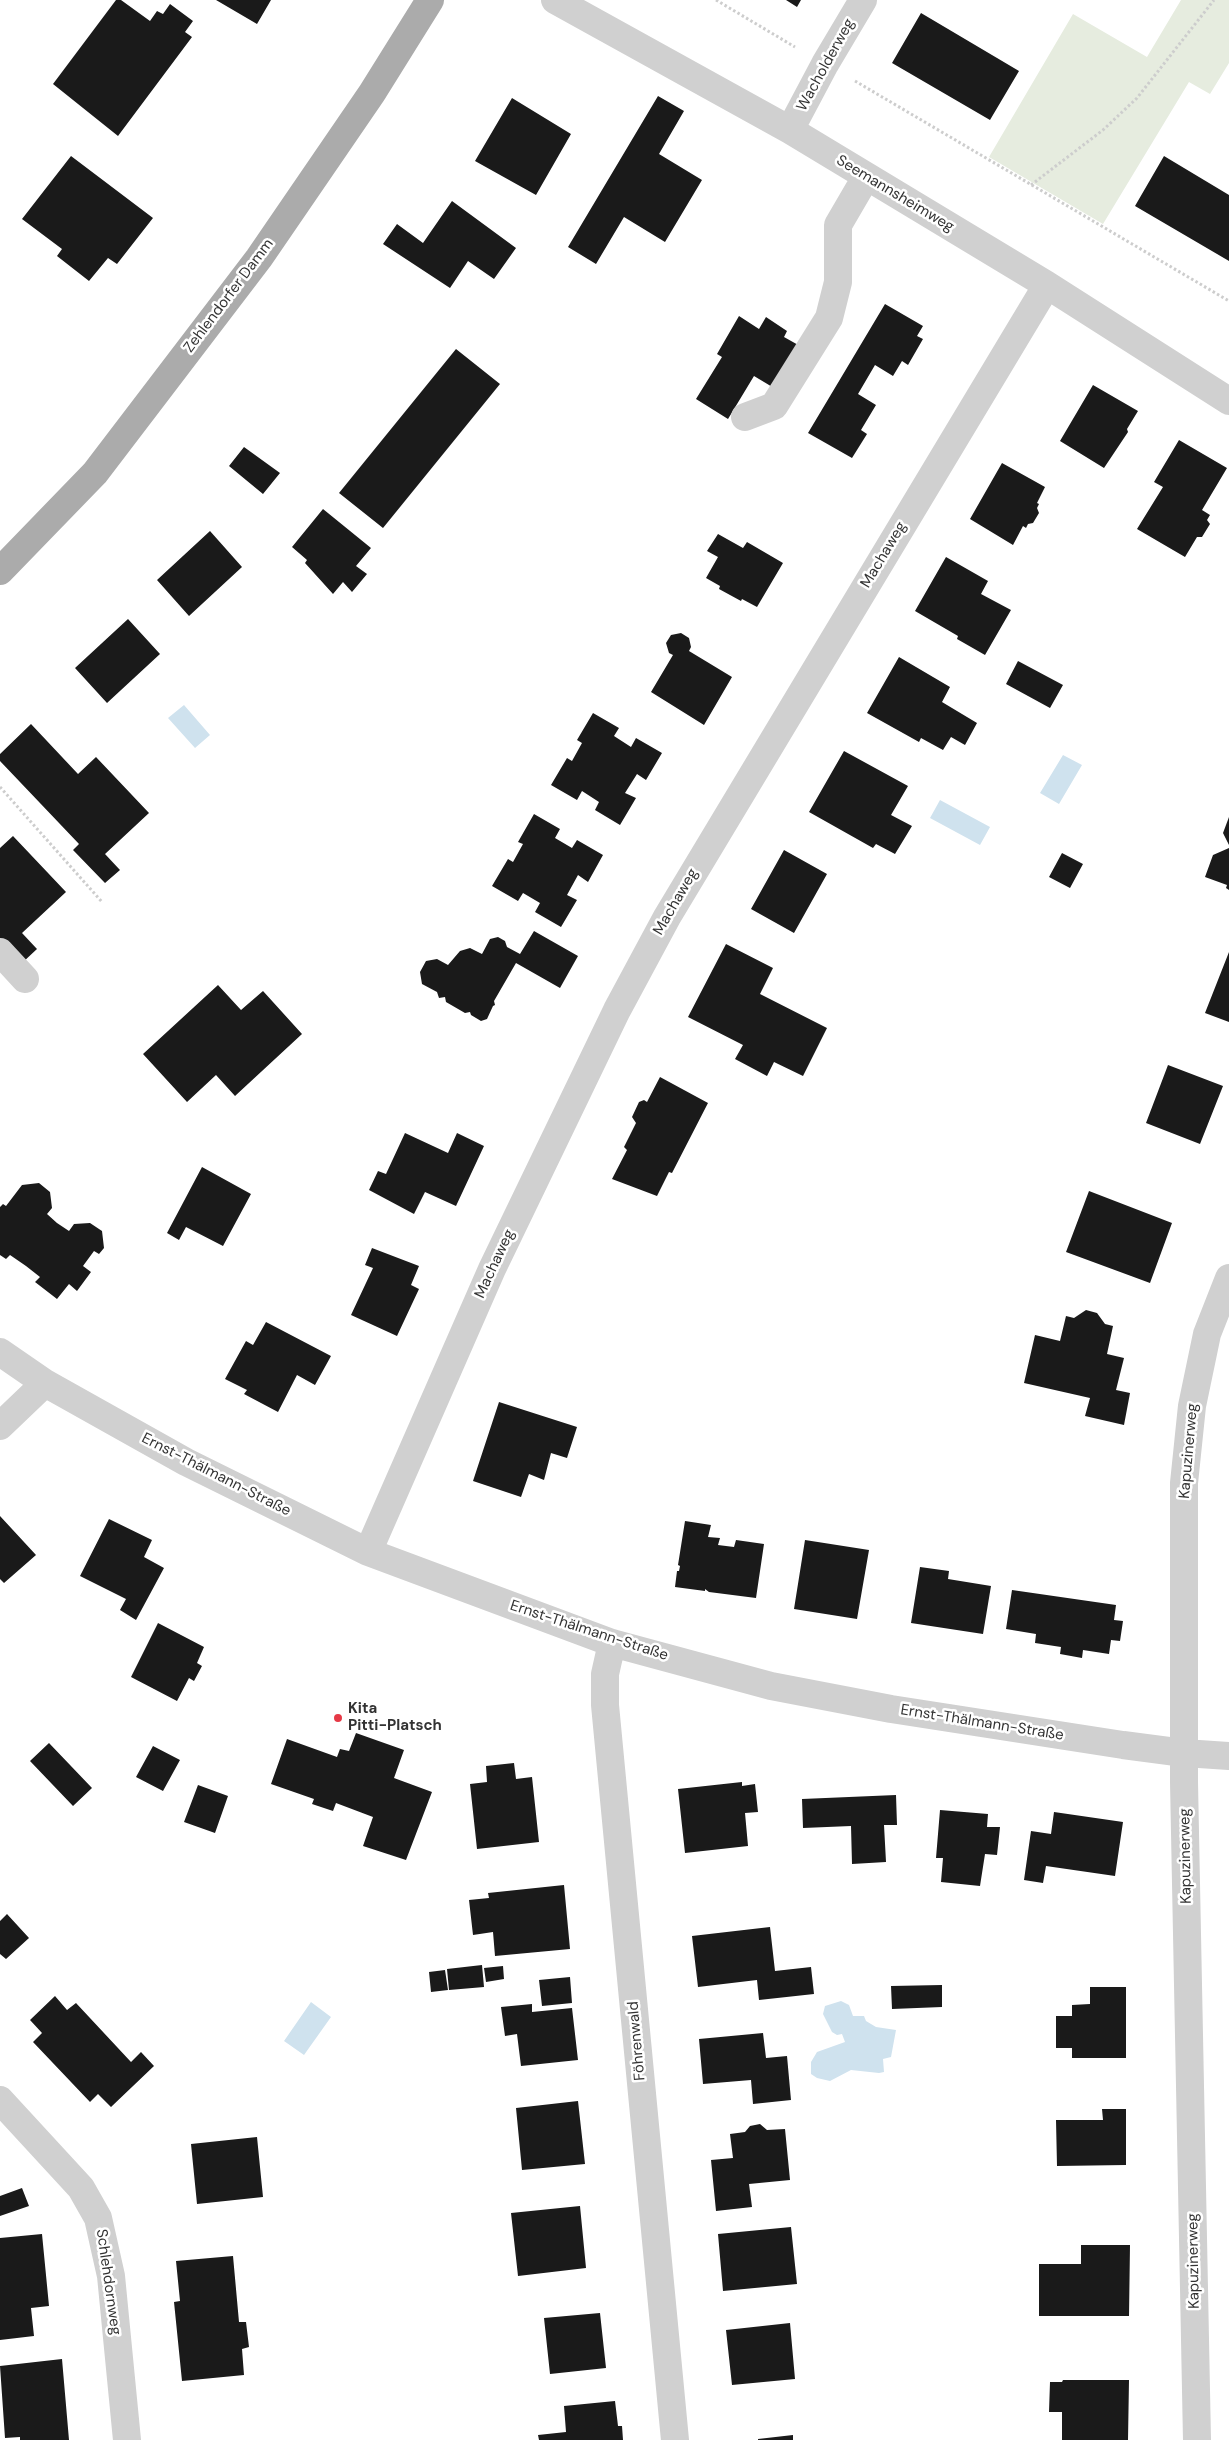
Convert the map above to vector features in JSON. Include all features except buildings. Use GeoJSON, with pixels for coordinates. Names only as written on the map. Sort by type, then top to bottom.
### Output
{"type":"FeatureCollection","features":[{"type":"Feature","properties":{"kind":"main road","name":"Zehlendorfer Damm"},"geometry":{"type":"LineString","coordinates":[[0,572],[95,473],[259,258],[372,92],[430,0]]}},
{"type":"Feature","properties":{"kind":"street","name":"Seemannsheimweg"},"geometry":{"type":"LineString","coordinates":[[555,0],[790,130],[1047,285],[1229,400]]}},
{"type":"Feature","properties":{"kind":"street","name":"Wacholderweg"},"geometry":{"type":"LineString","coordinates":[[790,130],[825,64],[863,0]]}},
{"type":"Feature","properties":{"kind":"street"},"geometry":{"type":"LineString","coordinates":[[745,417],[774,406],[829,318],[838,282],[838,225],[866,177]]}},
{"type":"Feature","properties":{"kind":"street","name":"Machaweg"},"geometry":{"type":"LineString","coordinates":[[368,1552],[492,1269],[639,968],[666,917],[1047,285]]}},
{"type":"Feature","properties":{"kind":"street"},"geometry":{"type":"LineString","coordinates":[[0,952],[25,979]]}},
{"type":"Feature","properties":{"kind":"street","name":"Kapuzinerweg"},"geometry":{"type":"LineString","coordinates":[[1198,2440],[1184,1753],[1184,1483],[1192,1406],[1207,1334],[1229,1278]]}},
{"type":"Feature","properties":{"kind":"street","name":"Ernst-Thälmann-Straße"},"geometry":{"type":"LineString","coordinates":[[0,1352],[45,1383],[186,1462],[368,1552],[612,1643],[771,1686],[882,1708],[1184,1753],[1229,1756]]}},
{"type":"Feature","properties":{"kind":"street"},"geometry":{"type":"LineString","coordinates":[[0,1426],[45,1383]]}},
{"type":"Feature","properties":{"kind":"street","name":"Föhrenwald"},"geometry":{"type":"LineString","coordinates":[[612,1643],[605,1674],[605,1705],[675,2440]]}},
{"type":"Feature","properties":{"kind":"street","name":"Schlehdornweg"},"geometry":{"type":"LineString","coordinates":[[0,2100],[81,2188],[98,2218],[111,2276],[127,2440]]}},
{"type":"Feature","properties":{"kind":"path"},"geometry":{"type":"LineString","coordinates":[[716,0],[1229,301]]}},
{"type":"Feature","properties":{"kind":"path"},"geometry":{"type":"LineString","coordinates":[[1031,185],[1103,130],[1136,98],[1214,0]]}},
{"type":"Feature","properties":{"kind":"path"},"geometry":{"type":"LineString","coordinates":[[0,787],[102,902]]}},
{"type":"Feature","properties":{"kind":"shaded area"},"geometry":{"type":"Polygon","coordinates":[[[1181,0],[1229,0],[1229,63],[1210,94],[1189,82],[1103,224],[989,157],[1073,14],[1147,57],[1181,0]]]}},
{"type":"Feature","properties":{"kind":"water"},"geometry":{"type":"Polygon","coordinates":[[[184,705],[210,735],[195,748],[168,718],[184,705]]]}},
{"type":"Feature","properties":{"kind":"water"},"geometry":{"type":"Polygon","coordinates":[[[1063,755],[1082,765],[1059,804],[1040,793],[1063,755]]]}},
{"type":"Feature","properties":{"kind":"water"},"geometry":{"type":"Polygon","coordinates":[[[940,800],[990,827],[980,845],[930,818],[940,800]]]}},
{"type":"Feature","properties":{"kind":"water"},"geometry":{"type":"Polygon","coordinates":[[[841,2001],[849,2005],[853,2016],[864,2016],[866,2021],[876,2027],[896,2030],[891,2057],[883,2059],[884,2072],[851,2070],[830,2081],[817,2078],[811,2074],[811,2062],[817,2052],[845,2042],[842,2034],[837,2035],[832,2032],[823,2014],[825,2006],[841,2001]]]}},
{"type":"Feature","properties":{"kind":"water"},"geometry":{"type":"Polygon","coordinates":[[[311,2002],[331,2017],[304,2055],[284,2041],[311,2002]]]}},
{"type":"Feature","properties":{"kind":"place","name":"Kita Pitti-Platsch"},"geometry":{"type":"Point","coordinates":[338,1718]}}]}
